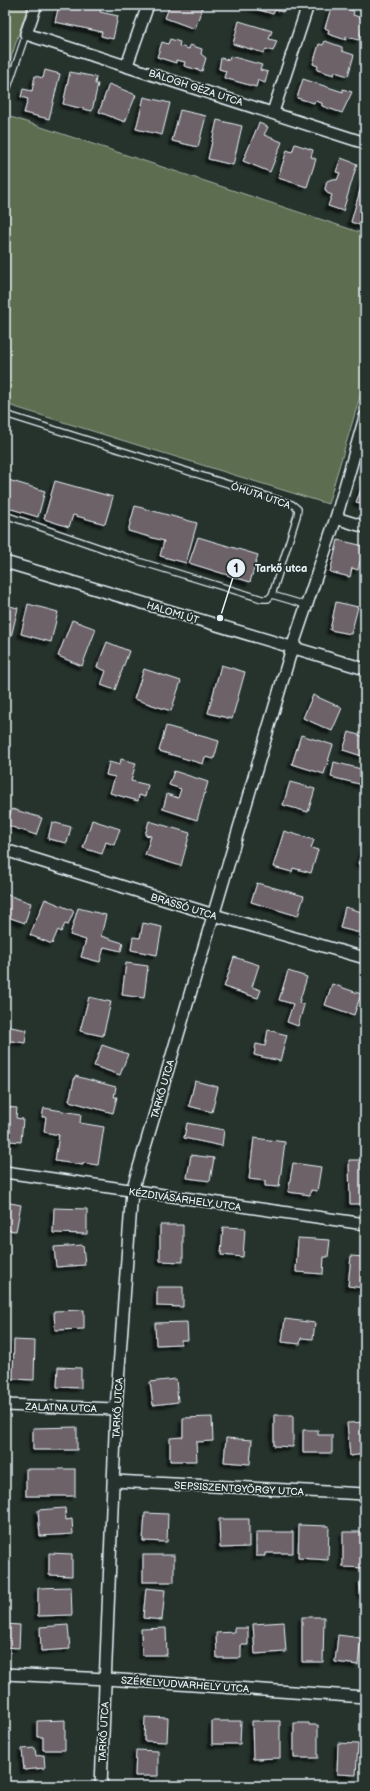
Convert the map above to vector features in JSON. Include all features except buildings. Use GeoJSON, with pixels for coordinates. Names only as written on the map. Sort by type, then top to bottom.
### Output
{"type":"FeatureCollection","features":[{"type":"Feature","properties":{"kind":"street"},"geometry":{"type":"LineString","coordinates":[[26,34],[36,5]]}},
{"type":"Feature","properties":{"kind":"street"},"geometry":{"type":"LineString","coordinates":[[127,65],[148,5]]}},
{"type":"Feature","properties":{"kind":"street"},"geometry":{"type":"LineString","coordinates":[[273,112],[308,5]]}},
{"type":"Feature","properties":{"kind":"street","name":"BALOGH GÉZA UTCA"},"geometry":{"type":"LineString","coordinates":[[26,34],[127,65],[365,143]]}},
{"type":"Feature","properties":{"kind":"street","name":"TARKŐ UTCA"},"geometry":{"type":"LineString","coordinates":[[101,1786],[116,1409],[132,1191],[292,648],[336,518],[365,417]]}},
{"type":"Feature","properties":{"kind":"street"},"geometry":{"type":"LineString","coordinates":[[336,518],[365,527]]}},
{"type":"Feature","properties":{"kind":"street","name":"HALOMI ÚT"},"geometry":{"type":"LineString","coordinates":[[5,562],[365,669]]}},
{"type":"Feature","properties":{"kind":"street","name":"BRASSÓ UTCA"},"geometry":{"type":"LineString","coordinates":[[5,850],[214,915],[365,958]]}},
{"type":"Feature","properties":{"kind":"street","name":"KÉZDIVÁSÁRHELY UTCA"},"geometry":{"type":"LineString","coordinates":[[5,1172],[365,1224]]}},
{"type":"Feature","properties":{"kind":"street","name":"ZALATNA UTCA"},"geometry":{"type":"LineString","coordinates":[[5,1405],[116,1409]]}},
{"type":"Feature","properties":{"kind":"street","name":"SEPSISZENTGYÖRGY UTCA"},"geometry":{"type":"LineString","coordinates":[[114,1481],[365,1494]]}},
{"type":"Feature","properties":{"kind":"street","name":"SZÉKELYUDVARHELY UTCA"},"geometry":{"type":"LineString","coordinates":[[5,1674],[106,1679],[365,1697]]}},
{"type":"Feature","properties":{"kind":"lane"},"geometry":{"type":"LineString","coordinates":[[5,96],[26,34]]}},
{"type":"Feature","properties":{"kind":"lane","name":"ÓHUTA UTCA"},"geometry":{"type":"LineString","coordinates":[[5,414],[292,504],[298,509],[297,516],[272,594]]}},
{"type":"Feature","properties":{"kind":"lane"},"geometry":{"type":"LineString","coordinates":[[5,515],[138,561],[262,599],[268,599],[272,594],[306,605]]}},
{"type":"Feature","properties":{"kind":"green space"},"geometry":{"type":"Polygon","coordinates":[[[5,5],[28,5],[5,77],[5,5]]]}},
{"type":"Feature","properties":{"kind":"green space"},"geometry":{"type":"Polygon","coordinates":[[[5,115],[365,234],[365,380],[328,504],[5,404],[5,115]]]}},
{"type":"Feature","properties":{"kind":"place","name":"Tarkő utca"},"geometry":{"type":"Point","coordinates":[220,618]}}]}
